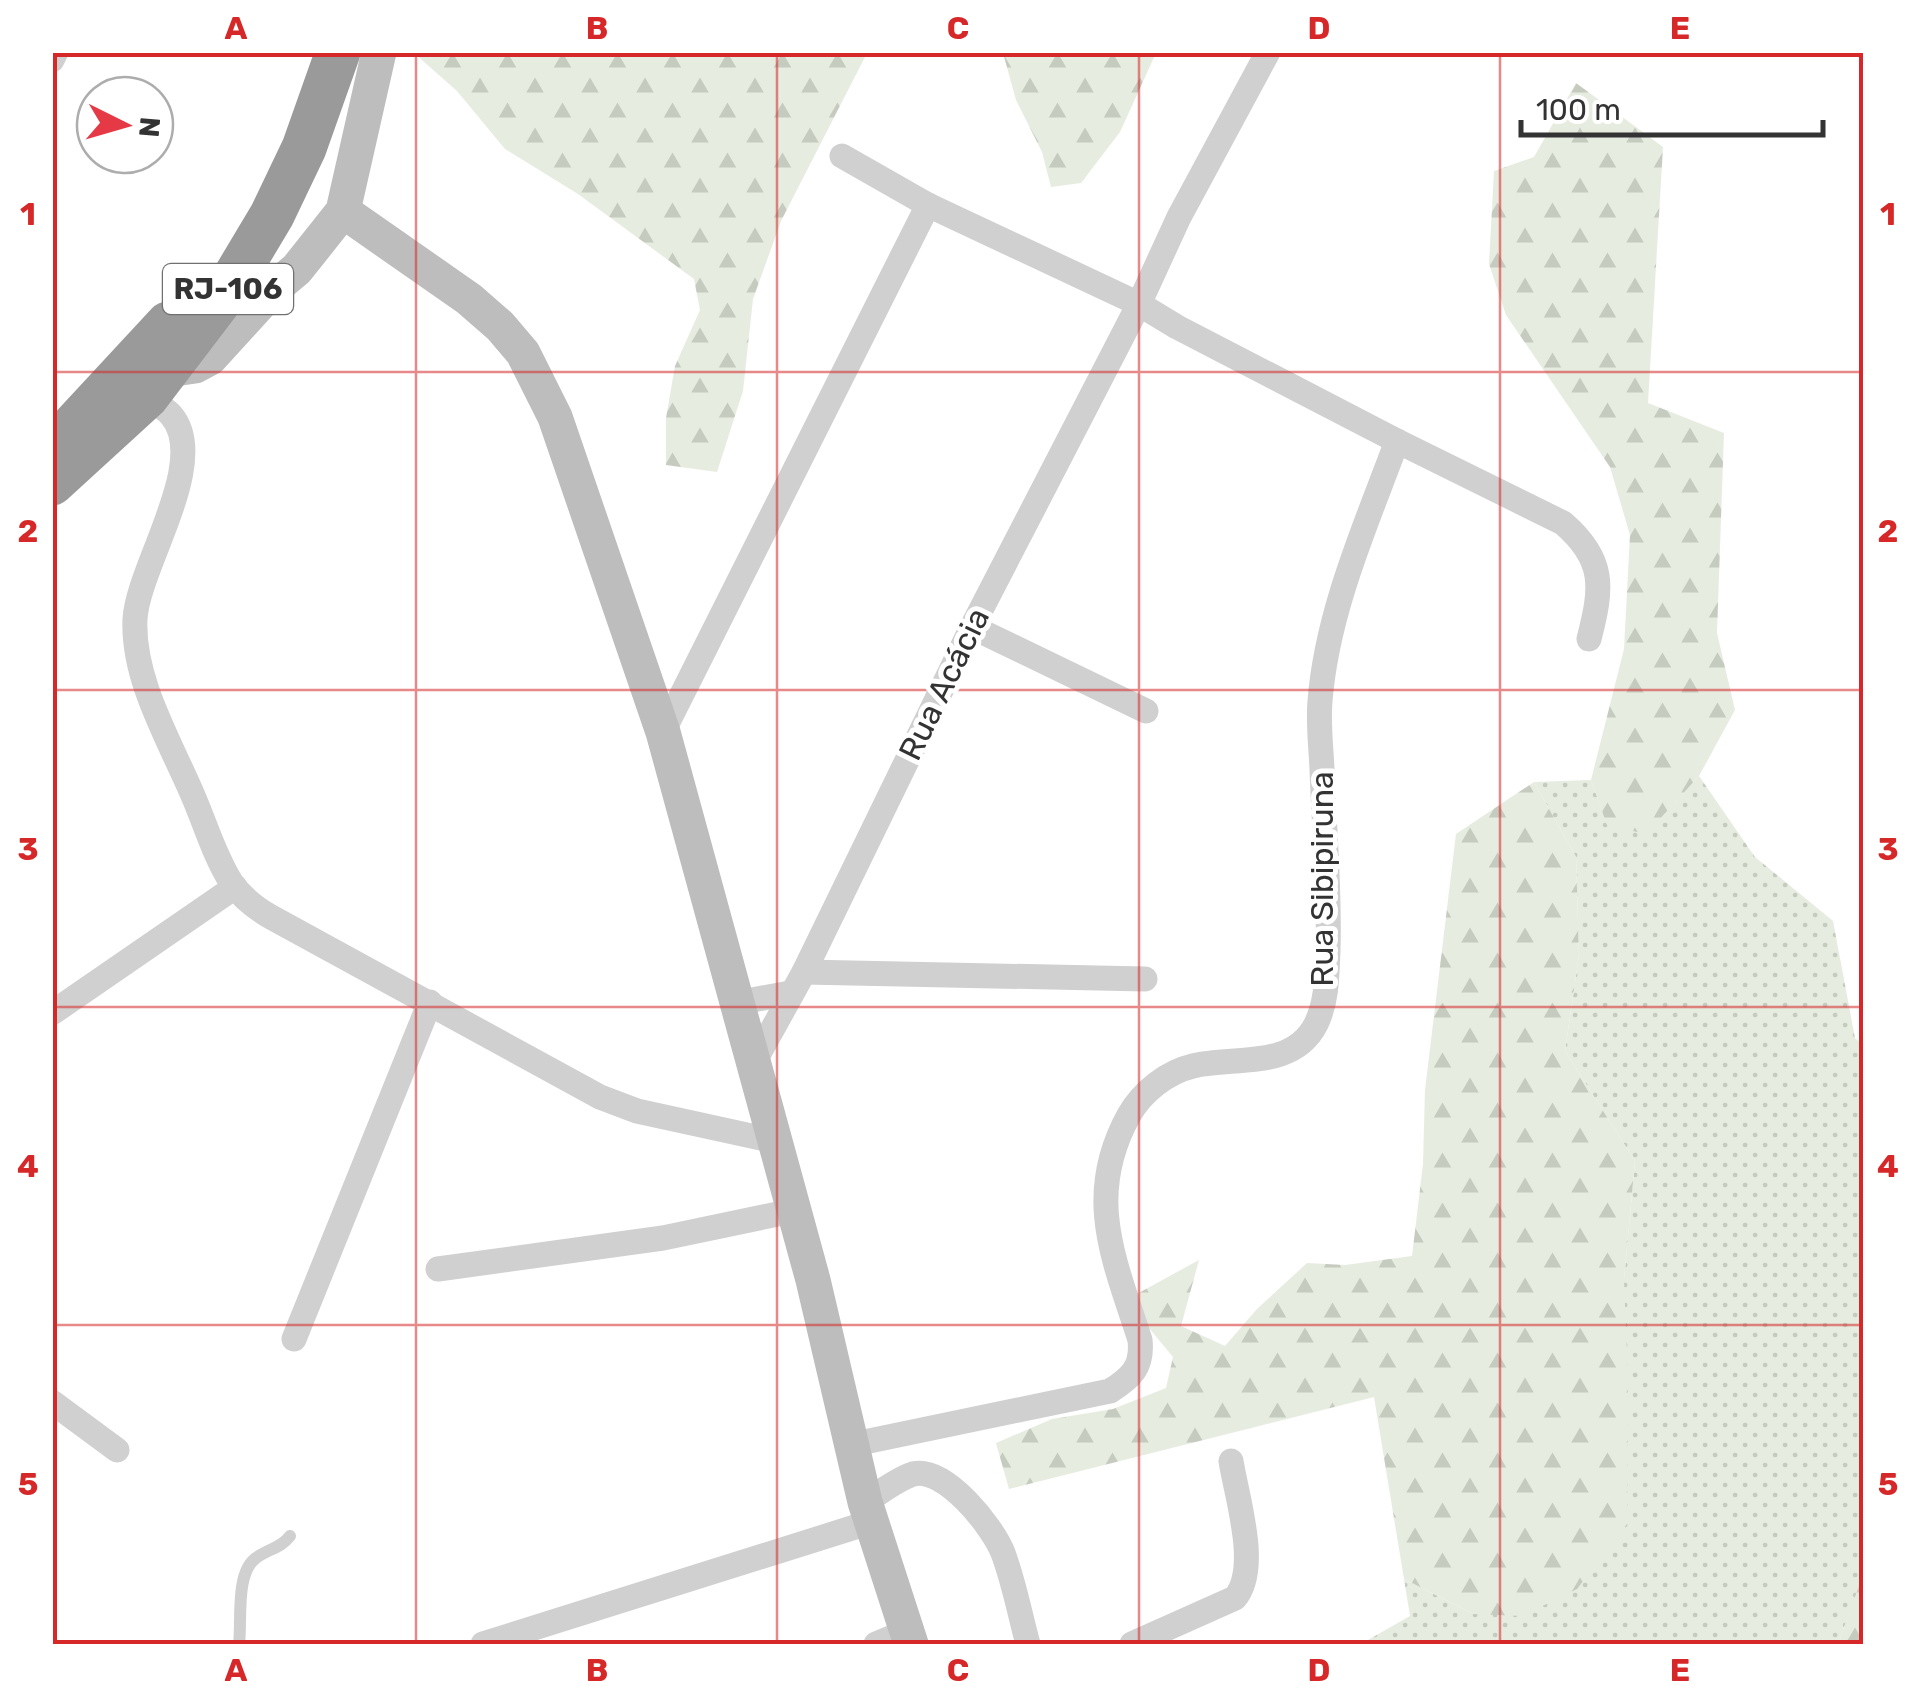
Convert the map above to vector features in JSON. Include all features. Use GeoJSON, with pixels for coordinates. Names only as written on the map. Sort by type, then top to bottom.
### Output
{"type":"FeatureCollection","features":[{"type":"Feature","properties":{"kind":"highway","name":"RJ-106"},"geometry":{"type":"LineString","coordinates":[[52,446],[153,342],[214,256],[270,155],[300,83],[308,52]]}},
{"type":"Feature","properties":{"kind":"highway","name":"RJ-106"},"geometry":{"type":"LineString","coordinates":[[52,483],[157,384],[226,292],[272,215],[304,148],[338,52]]}},
{"type":"Feature","properties":{"kind":"main road"},"geometry":{"type":"LineString","coordinates":[[157,384],[210,358],[297,268],[344,211],[379,52]]}},
{"type":"Feature","properties":{"kind":"main road"},"geometry":{"type":"LineString","coordinates":[[344,211],[469,298],[500,326],[523,354],[555,416],[663,732],[812,1280],[898,1640]]}},
{"type":"Feature","properties":{"kind":"street"},"geometry":{"type":"LineString","coordinates":[[52,60],[56,52]]}},
{"type":"Feature","properties":{"kind":"street","name":"Rua Acácia"},"geometry":{"type":"LineString","coordinates":[[752,1066],[1139,304],[1187,200],[1268,52]]}},
{"type":"Feature","properties":{"kind":"street"},"geometry":{"type":"LineString","coordinates":[[842,156],[928,205],[1139,304],[1397,441],[1564,523],[1579,536],[1594,559],[1600,591],[1589,639]]}},
{"type":"Feature","properties":{"kind":"street"},"geometry":{"type":"LineString","coordinates":[[663,732],[928,205]]}},
{"type":"Feature","properties":{"kind":"street"},"geometry":{"type":"LineString","coordinates":[[157,384],[182,443],[183,460],[177,491],[138,604],[138,651],[151,696],[235,887],[252,906],[270,917],[617,1105],[774,1142]]}},
{"type":"Feature","properties":{"kind":"street","name":"Rua Sibipiruna"},"geometry":{"type":"LineString","coordinates":[[850,1445],[1110,1392],[1136,1372],[1140,1340],[1108,1235],[1104,1185],[1111,1156],[1135,1106],[1168,1074],[1192,1066],[1282,1054],[1300,1045],[1317,1022],[1327,975],[1328,928],[1319,706],[1324,667],[1340,598],[1397,441]]}},
{"type":"Feature","properties":{"kind":"street"},"geometry":{"type":"LineString","coordinates":[[972,627],[1146,711]]}},
{"type":"Feature","properties":{"kind":"street"},"geometry":{"type":"LineString","coordinates":[[52,1012],[235,887]]}},
{"type":"Feature","properties":{"kind":"street"},"geometry":{"type":"LineString","coordinates":[[736,1003],[797,982],[1145,979]]}},
{"type":"Feature","properties":{"kind":"street"},"geometry":{"type":"LineString","coordinates":[[294,1339],[430,1002]]}},
{"type":"Feature","properties":{"kind":"street"},"geometry":{"type":"LineString","coordinates":[[438,1269],[663,1238],[792,1210]]}},
{"type":"Feature","properties":{"kind":"street"},"geometry":{"type":"LineString","coordinates":[[52,1402],[117,1450]]}},
{"type":"Feature","properties":{"kind":"street"},"geometry":{"type":"LineString","coordinates":[[1132,1644],[1235,1598],[1244,1588],[1248,1562],[1231,1462]]}},
{"type":"Feature","properties":{"kind":"street"},"geometry":{"type":"LineString","coordinates":[[484,1644],[868,1512],[919,1473],[952,1486],[985,1523],[1003,1553],[1028,1644]]}},
{"type":"Feature","properties":{"kind":"lane"},"geometry":{"type":"LineString","coordinates":[[239,1644],[246,1569],[254,1559],[284,1544],[290,1536]]}},
{"type":"Feature","properties":{"kind":"green space"},"geometry":{"type":"Polygon","coordinates":[[[1003,52],[1156,53],[1120,132],[1081,183],[1051,187],[1042,152],[1016,100],[1003,52]]]}},
{"type":"Feature","properties":{"kind":"green space"},"geometry":{"type":"Polygon","coordinates":[[[414,53],[867,53],[781,221],[753,299],[743,391],[717,472],[666,465],[666,418],[675,366],[700,310],[694,279],[578,194],[505,149],[457,91],[414,53]]]}},
{"type":"Feature","properties":{"kind":"green space"},"geometry":{"type":"Polygon","coordinates":[[[1576,83],[1663,147],[1648,403],[1724,433],[1717,633],[1735,710],[1699,776],[1646,834],[1607,825],[1591,780],[1624,649],[1630,535],[1610,467],[1506,315],[1489,264],[1494,171],[1534,157],[1576,83]]]}},
{"type":"Feature","properties":{"kind":"green space"},"geometry":{"type":"Polygon","coordinates":[[[1699,776],[1755,857],[1833,921],[1855,1038],[1863,1045],[1864,1574],[1838,1644],[1361,1644],[1410,1616],[1404,1579],[1474,1614],[1624,1280],[1635,1161],[1565,1051],[1579,955],[1576,857],[1534,782],[1591,780],[1607,824],[1646,833],[1699,776]]]}},
{"type":"Feature","properties":{"kind":"green space"},"geometry":{"type":"Polygon","coordinates":[[[1534,782],[1576,857],[1579,955],[1565,1051],[1635,1161],[1624,1280],[1627,1524],[1577,1589],[1522,1616],[1474,1614],[1404,1579],[1374,1397],[1009,1489],[996,1443],[1052,1419],[1113,1409],[1166,1388],[1173,1357],[1140,1317],[1135,1295],[1199,1260],[1181,1326],[1225,1346],[1257,1309],[1307,1263],[1345,1265],[1412,1256],[1423,1164],[1425,1090],[1456,834],[1534,782]]]}},
{"type":"Feature","properties":{"kind":"green space"},"geometry":{"type":"Polygon","coordinates":[[[1863,1575],[1863,1644],[1838,1644],[1863,1575]]]}}]}
